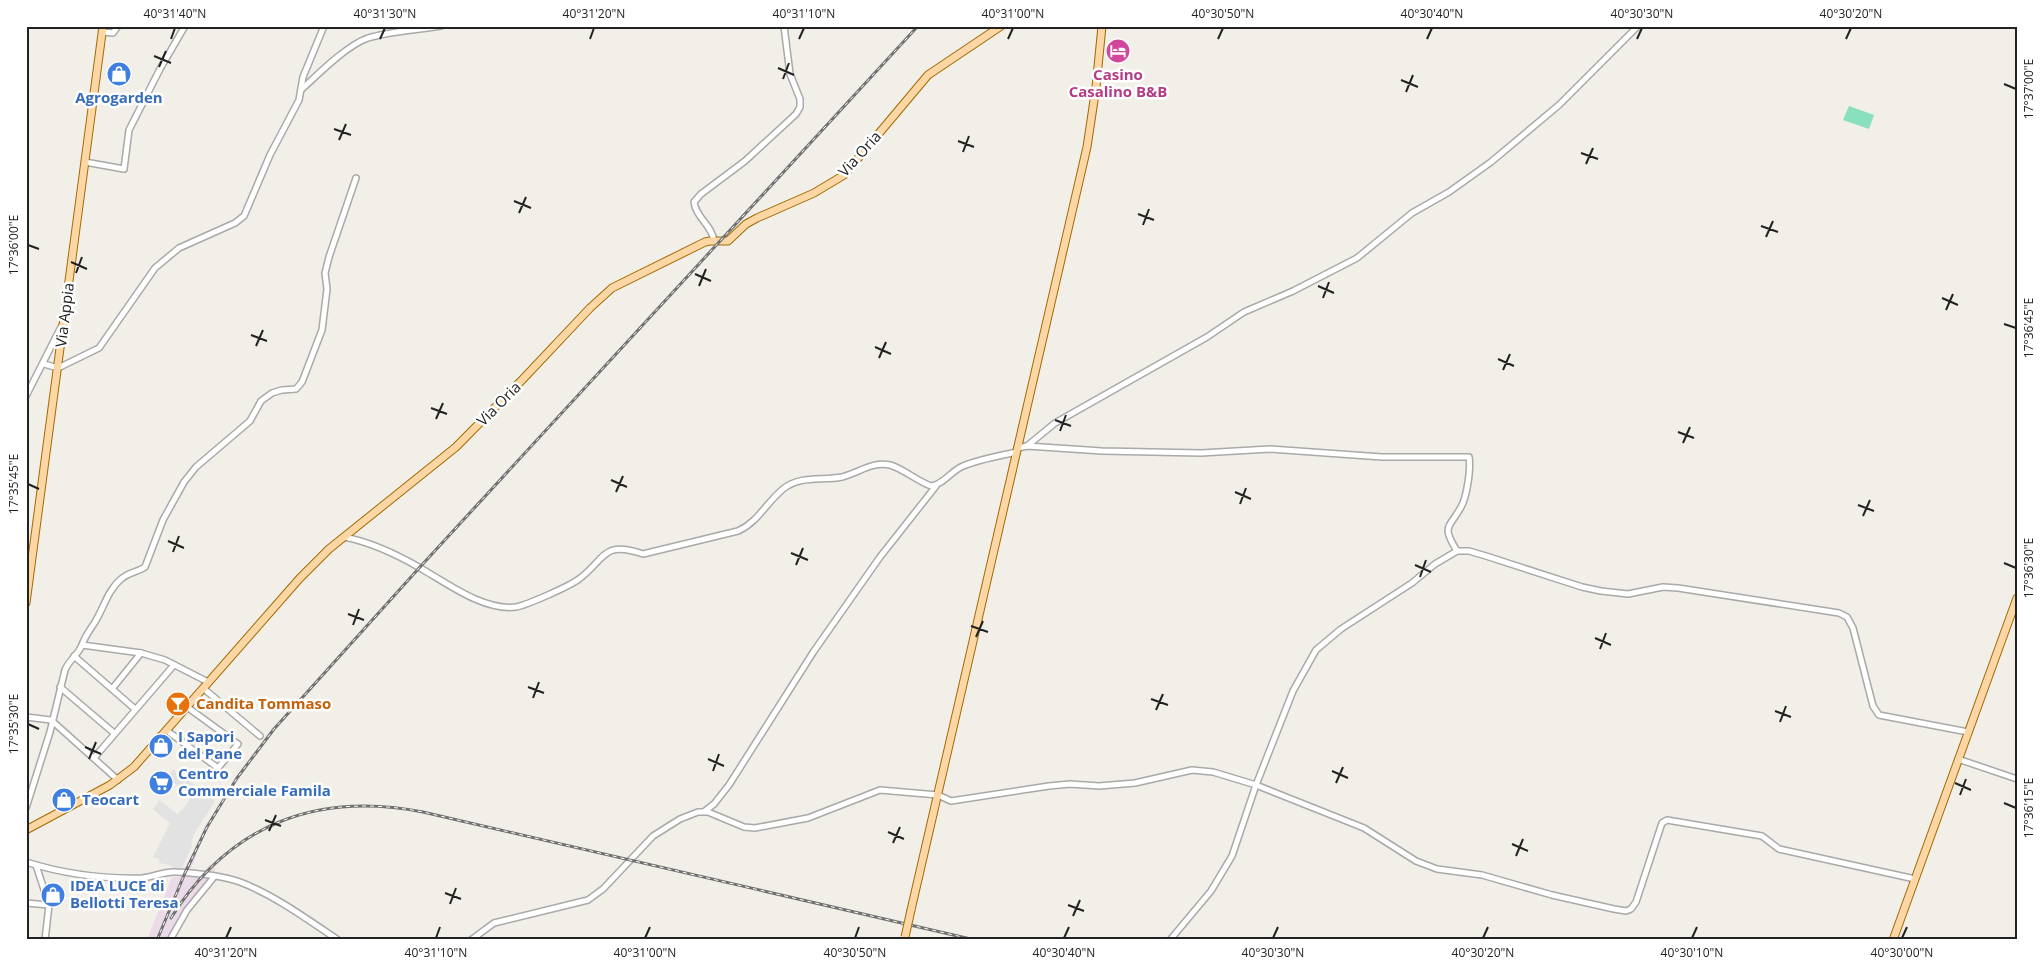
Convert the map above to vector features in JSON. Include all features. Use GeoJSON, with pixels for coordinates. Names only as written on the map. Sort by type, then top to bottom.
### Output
{"type":"FeatureCollection","features":[{"type":"Feature","properties":{"kind":"main road","name":"Via Oria"},"geometry":{"type":"LineString","coordinates":[[26,830],[118,780],[139,762],[300,578],[329,549],[456,446],[590,308],[612,288],[705,242],[728,241],[750,222],[814,193],[844,176],[928,75],[1000,26]]}},
{"type":"Feature","properties":{"kind":"main road"},"geometry":{"type":"LineString","coordinates":[[905,938],[1087,147],[1103,26]]}},
{"type":"Feature","properties":{"kind":"main road","name":"Via Appia"},"geometry":{"type":"LineString","coordinates":[[26,603],[103,29]]}},
{"type":"Feature","properties":{"kind":"main road"},"geometry":{"type":"LineString","coordinates":[[1893,940],[2017,598]]}},
{"type":"Feature","properties":{"kind":"street"},"geometry":{"type":"LineString","coordinates":[[103,29],[113,32],[118,26]]}},
{"type":"Feature","properties":{"kind":"street"},"geometry":{"type":"LineString","coordinates":[[85,162],[124,169],[129,130],[160,69],[185,26]]}},
{"type":"Feature","properties":{"kind":"street"},"geometry":{"type":"LineString","coordinates":[[44,364],[58,368],[100,348],[155,268],[166,257],[178,248],[235,223],[244,216],[274,147],[299,100],[313,50],[324,26]]}},
{"type":"Feature","properties":{"kind":"street"},"geometry":{"type":"LineString","coordinates":[[301,91],[332,62],[367,38],[441,26]]}},
{"type":"Feature","properties":{"kind":"street"},"geometry":{"type":"LineString","coordinates":[[714,241],[713,232],[696,212],[694,202],[701,194],[745,161],[796,114],[800,107],[800,99],[790,74],[784,26]]}},
{"type":"Feature","properties":{"kind":"street"},"geometry":{"type":"LineString","coordinates":[[471,940],[484,928],[498,921],[588,900],[603,889],[653,836],[686,816],[705,811],[714,804],[729,786],[814,651],[880,557],[936,486],[951,472],[964,466],[1028,446],[1055,423],[1207,337],[1244,312],[1294,291],[1356,258],[1412,213],[1449,192],[1491,162],[1559,105],[1638,26]]}},
{"type":"Feature","properties":{"kind":"street"},"geometry":{"type":"LineString","coordinates":[[26,808],[50,732],[51,720],[69,661],[82,645],[82,640],[96,621],[114,586],[133,571],[145,567],[163,520],[184,482],[196,466],[250,421],[261,401],[277,391],[296,389],[302,382],[322,330],[327,289],[325,273],[356,178]]}},
{"type":"Feature","properties":{"kind":"street"},"geometry":{"type":"LineString","coordinates":[[26,396],[44,364],[63,322]]}},
{"type":"Feature","properties":{"kind":"street"},"geometry":{"type":"LineString","coordinates":[[1028,446],[1201,453],[1270,449],[1382,457],[1469,458],[1471,465],[1462,506],[1448,524],[1448,532],[1457,551]]}},
{"type":"Feature","properties":{"kind":"street"},"geometry":{"type":"LineString","coordinates":[[344,537],[359,540],[411,563],[475,598],[501,606],[517,607],[579,579],[602,555],[617,548],[643,554],[738,532],[749,526],[782,490],[793,482],[844,476],[873,465],[882,464],[891,465],[931,486],[936,486]]}},
{"type":"Feature","properties":{"kind":"street"},"geometry":{"type":"LineString","coordinates":[[1170,940],[1212,891],[1232,856],[1256,785],[1294,691],[1316,650],[1341,629],[1457,551],[1469,551],[1582,587],[1601,591],[1628,594],[1663,587],[1678,588],[1839,614],[1847,617],[1853,628],[1873,706],[1879,715],[1968,732]]}},
{"type":"Feature","properties":{"kind":"street"},"geometry":{"type":"LineString","coordinates":[[82,645],[141,653],[174,665],[208,682]]}},
{"type":"Feature","properties":{"kind":"street"},"geometry":{"type":"LineString","coordinates":[[112,689],[141,653]]}},
{"type":"Feature","properties":{"kind":"street"},"geometry":{"type":"LineString","coordinates":[[74,656],[135,709]]}},
{"type":"Feature","properties":{"kind":"street"},"geometry":{"type":"LineString","coordinates":[[94,758],[174,665]]}},
{"type":"Feature","properties":{"kind":"street"},"geometry":{"type":"LineString","coordinates":[[60,687],[114,733]]}},
{"type":"Feature","properties":{"kind":"street"},"geometry":{"type":"LineString","coordinates":[[203,688],[260,736]]}},
{"type":"Feature","properties":{"kind":"street"},"geometry":{"type":"LineString","coordinates":[[166,730],[218,768],[238,744],[187,707]]}},
{"type":"Feature","properties":{"kind":"street"},"geometry":{"type":"LineString","coordinates":[[26,717],[51,720],[118,780]]}},
{"type":"Feature","properties":{"kind":"street"},"geometry":{"type":"LineString","coordinates":[[1958,759],[2017,779]]}},
{"type":"Feature","properties":{"kind":"street"},"geometry":{"type":"LineString","coordinates":[[705,811],[744,827],[755,828],[808,818],[880,790],[938,795],[951,801],[1049,786],[1070,784],[1099,786],[1135,783],[1192,770],[1213,772],[1256,785],[1364,828],[1416,860],[1437,868],[1482,875],[1552,895],[1626,911],[1632,909],[1636,902],[1662,823],[1667,820],[1762,836],[1779,849],[1915,879]]}},
{"type":"Feature","properties":{"kind":"street"},"geometry":{"type":"LineString","coordinates":[[26,862],[94,877],[145,878],[162,872],[174,872],[235,881],[257,890],[338,940]]}},
{"type":"Feature","properties":{"kind":"street"},"geometry":{"type":"LineString","coordinates":[[36,865],[49,905],[45,940]]}},
{"type":"Feature","properties":{"kind":"street"},"geometry":{"type":"LineString","coordinates":[[170,940],[188,910],[214,877]]}},
{"type":"Feature","properties":{"kind":"street"},"geometry":{"type":"LineString","coordinates":[[26,903],[49,905]]}},
{"type":"Feature","properties":{"kind":"shaded area"},"geometry":{"type":"Polygon","coordinates":[[[173,769],[197,787],[198,790],[200,789],[215,801],[194,834],[192,846],[182,868],[175,869],[170,865],[159,863],[159,859],[153,857],[170,823],[153,809],[160,800],[177,814],[186,806],[191,796],[167,777],[173,769]]]}},
{"type":"Feature","properties":{"kind":"shaded area"},"geometry":{"type":"Polygon","coordinates":[[[192,853],[197,854],[190,870],[203,872],[210,865],[216,869],[207,878],[207,883],[178,918],[167,940],[147,940],[172,877],[180,877],[192,853]]]}},
{"type":"Feature","properties":{"kind":"green space"},"geometry":{"type":"Polygon","coordinates":[[[1849,106],[1874,115],[1869,129],[1843,120],[1849,106]]]}},
{"type":"Feature","properties":{"kind":"railway"},"geometry":{"type":"LineString","coordinates":[[157,940],[185,873],[207,827],[237,778],[274,729],[420,567],[918,26]]}},
{"type":"Feature","properties":{"kind":"railway"},"geometry":{"type":"LineString","coordinates":[[171,918],[194,886],[220,859],[248,838],[279,822],[312,812],[347,807],[384,807],[423,812],[975,940]]}},
{"type":"Feature","properties":{"kind":"place","name":"Casino Casalino B&B"},"geometry":{"type":"Point","coordinates":[1118,51]}},
{"type":"Feature","properties":{"kind":"place","name":"Agrogarden"},"geometry":{"type":"Point","coordinates":[119,74]}},
{"type":"Feature","properties":{"kind":"place","name":"Candita Tommaso"},"geometry":{"type":"Point","coordinates":[178,704]}},
{"type":"Feature","properties":{"kind":"place","name":"I Sapori del Pane"},"geometry":{"type":"Point","coordinates":[161,746]}},
{"type":"Feature","properties":{"kind":"place","name":"Centro Commerciale Famila"},"geometry":{"type":"Point","coordinates":[161,783]}},
{"type":"Feature","properties":{"kind":"place","name":"Teocart"},"geometry":{"type":"Point","coordinates":[64,800]}},
{"type":"Feature","properties":{"kind":"place","name":"IDEA LUCE di Bellotti Teresa"},"geometry":{"type":"Point","coordinates":[53,895]}}]}
